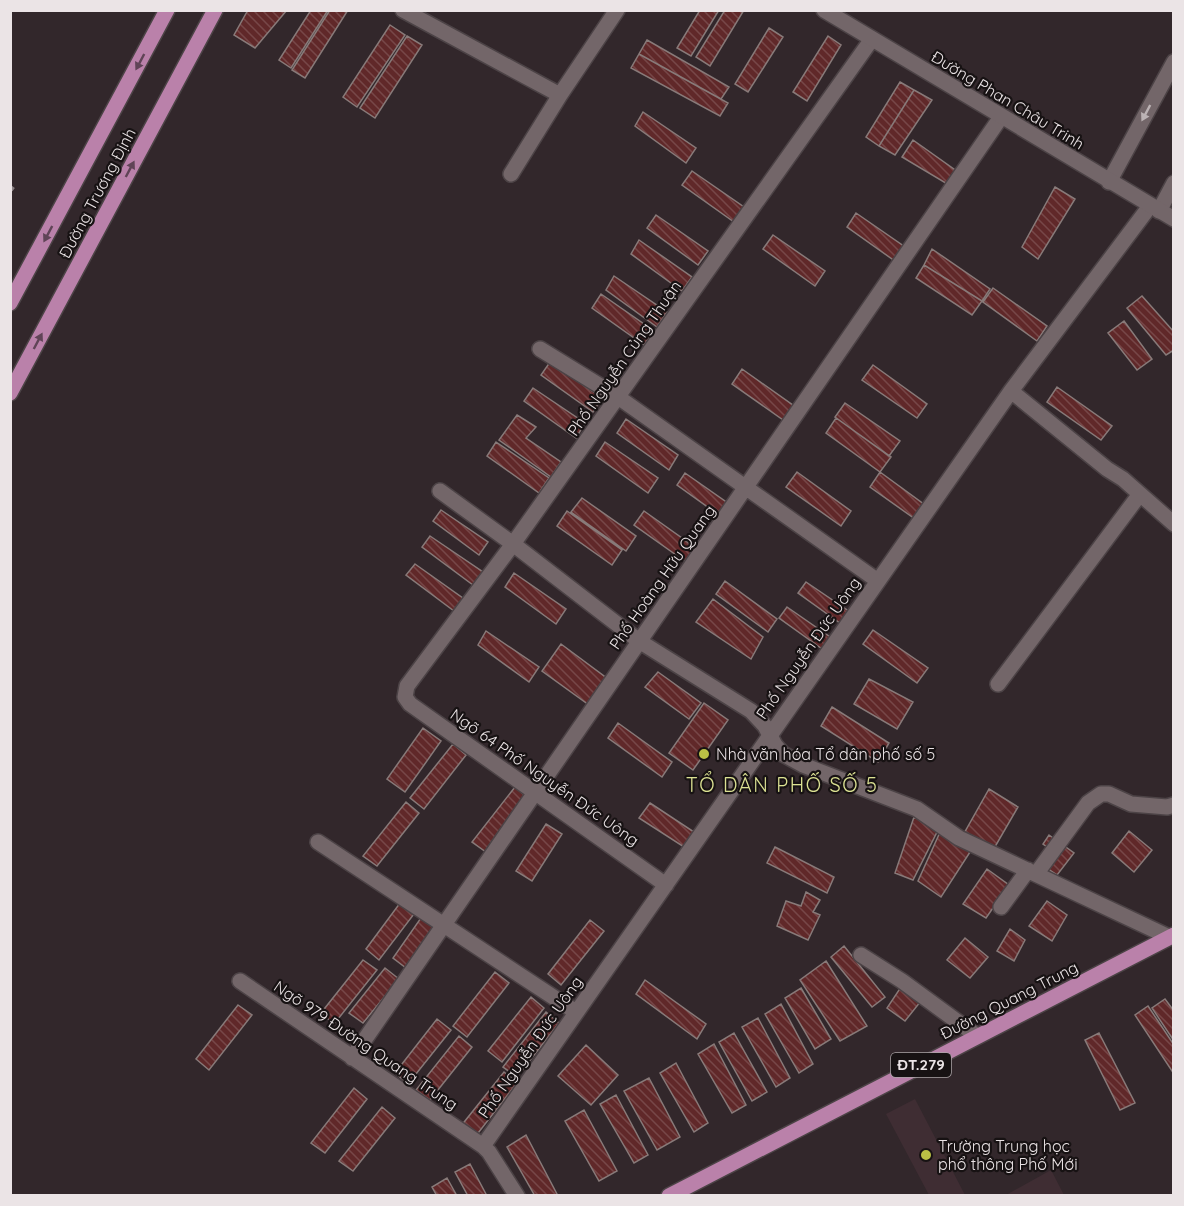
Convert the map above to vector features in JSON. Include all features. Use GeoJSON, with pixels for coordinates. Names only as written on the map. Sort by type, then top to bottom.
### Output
{"type":"FeatureCollection","features":[{"type":"Feature","properties":{"kind":"main road","name":"Đường Trương Định"},"geometry":{"type":"LineString","coordinates":[[10,303],[167,10]]}},
{"type":"Feature","properties":{"kind":"main road","name":"Đường Trương Định"},"geometry":{"type":"LineString","coordinates":[[10,393],[215,10]]}},
{"type":"Feature","properties":{"kind":"main road","name":"Đường Quang Trung"},"geometry":{"type":"LineString","coordinates":[[669,1196],[1171,936]]}},
{"type":"Feature","properties":{"kind":"street"},"geometry":{"type":"LineString","coordinates":[[403,10],[560,95]]}},
{"type":"Feature","properties":{"kind":"street"},"geometry":{"type":"LineString","coordinates":[[511,174],[617,10]]}},
{"type":"Feature","properties":{"kind":"street","name":"Đường Phan Châu Trinh"},"geometry":{"type":"LineString","coordinates":[[824,10],[1173,219]]}},
{"type":"Feature","properties":{"kind":"street","name":"Phố Nguyễn Củng Thuận"},"geometry":{"type":"LineString","coordinates":[[405,697],[407,686],[513,544],[872,39]]}},
{"type":"Feature","properties":{"kind":"street"},"geometry":{"type":"LineString","coordinates":[[1109,182],[1173,62]]}},
{"type":"Feature","properties":{"kind":"street","name":"Phố Hoàng Hữu Quang"},"geometry":{"type":"LineString","coordinates":[[352,1058],[1001,117]]}},
{"type":"Feature","properties":{"kind":"street","name":"Phố Nguyễn Đức Uông"},"geometry":{"type":"LineString","coordinates":[[483,1146],[1011,391],[1173,183]]}},
{"type":"Feature","properties":{"kind":"street"},"geometry":{"type":"LineString","coordinates":[[540,349],[618,397],[878,581]]}},
{"type":"Feature","properties":{"kind":"street"},"geometry":{"type":"LineString","coordinates":[[1011,391],[1140,494],[1173,524]]}},
{"type":"Feature","properties":{"kind":"street"},"geometry":{"type":"LineString","coordinates":[[440,491],[639,641],[751,711],[758,717],[783,754],[803,765],[917,809],[959,838],[1171,936]]}},
{"type":"Feature","properties":{"kind":"street"},"geometry":{"type":"LineString","coordinates":[[998,684],[1140,494]]}},
{"type":"Feature","properties":{"kind":"street","name":"Ngõ 64 Phố Nguyễn Đức Uông"},"geometry":{"type":"LineString","coordinates":[[405,697],[410,704],[666,885]]}},
{"type":"Feature","properties":{"kind":"street"},"geometry":{"type":"LineString","coordinates":[[1000,907],[1032,872],[1088,803],[1101,794],[1109,794],[1131,804],[1167,807],[1173,805]]}},
{"type":"Feature","properties":{"kind":"street"},"geometry":{"type":"LineString","coordinates":[[318,842],[576,1012]]}},
{"type":"Feature","properties":{"kind":"street"},"geometry":{"type":"LineString","coordinates":[[861,955],[902,981],[977,1036]]}},
{"type":"Feature","properties":{"kind":"street","name":"Ngõ 979 Đường Quang Trung"},"geometry":{"type":"LineString","coordinates":[[240,981],[483,1146],[517,1196]]}},
{"type":"Feature","properties":{"kind":"path"},"geometry":{"type":"LineString","coordinates":[[10,188],[17,192]]}},
{"type":"Feature","properties":{"kind":"shaded area","name":"Trường Trung học phổ thông Phố Mới"},"geometry":{"type":"Polygon","coordinates":[[[915,1099],[965,1195],[929,1195],[886,1114],[915,1099]]]}},
{"type":"Feature","properties":{"kind":"shaded area","name":"Trường Trung học phổ thông Phố Mới"},"geometry":{"type":"Polygon","coordinates":[[[1051,1170],[1064,1195],[1006,1195],[1051,1170]]]}},
{"type":"Feature","properties":{"kind":"building"},"geometry":{"type":"Polygon","coordinates":[[[248,10],[287,10],[255,48],[234,35],[248,10]]]}},
{"type":"Feature","properties":{"kind":"building"},"geometry":{"type":"Polygon","coordinates":[[[311,10],[328,10],[291,68],[279,60],[311,10]]]}},
{"type":"Feature","properties":{"kind":"building"},"geometry":{"type":"Polygon","coordinates":[[[330,10],[348,10],[305,78],[292,70],[330,10]]]}},
{"type":"Feature","properties":{"kind":"building"},"geometry":{"type":"Polygon","coordinates":[[[700,10],[719,10],[691,56],[677,48],[700,10]]]}},
{"type":"Feature","properties":{"kind":"building"},"geometry":{"type":"Polygon","coordinates":[[[725,10],[744,10],[710,66],[696,57],[725,10]]]}},
{"type":"Feature","properties":{"kind":"building"},"geometry":{"type":"Polygon","coordinates":[[[390,25],[405,35],[357,107],[343,97],[390,25]]]}},
{"type":"Feature","properties":{"kind":"building"},"geometry":{"type":"Polygon","coordinates":[[[769,28],[783,37],[748,92],[735,84],[769,28]]]}},
{"type":"Feature","properties":{"kind":"building"},"geometry":{"type":"Polygon","coordinates":[[[407,36],[422,45],[375,118],[360,108],[407,36]]]}},
{"type":"Feature","properties":{"kind":"building"},"geometry":{"type":"Polygon","coordinates":[[[828,36],[841,45],[807,101],[793,92],[828,36]]]}},
{"type":"Feature","properties":{"kind":"building"},"geometry":{"type":"Polygon","coordinates":[[[647,40],[729,87],[721,99],[639,54],[647,40]]]}},
{"type":"Feature","properties":{"kind":"building"},"geometry":{"type":"Polygon","coordinates":[[[639,54],[728,103],[720,116],[631,68],[639,54]]]}},
{"type":"Feature","properties":{"kind":"building"},"geometry":{"type":"Polygon","coordinates":[[[900,82],[914,90],[879,146],[866,137],[900,82]]]}},
{"type":"Feature","properties":{"kind":"building"},"geometry":{"type":"Polygon","coordinates":[[[914,90],[932,100],[895,155],[879,146],[914,90]]]}},
{"type":"Feature","properties":{"kind":"building"},"geometry":{"type":"Polygon","coordinates":[[[643,112],[696,148],[686,163],[635,126],[643,112]]]}},
{"type":"Feature","properties":{"kind":"building"},"geometry":{"type":"Polygon","coordinates":[[[913,140],[958,172],[949,185],[902,157],[913,140]]]}},
{"type":"Feature","properties":{"kind":"building"},"geometry":{"type":"Polygon","coordinates":[[[692,171],[744,207],[734,222],[682,185],[692,171]]]}},
{"type":"Feature","properties":{"kind":"building"},"geometry":{"type":"Polygon","coordinates":[[[1055,187],[1075,199],[1038,259],[1022,247],[1055,187]]]}},
{"type":"Feature","properties":{"kind":"building"},"geometry":{"type":"Polygon","coordinates":[[[856,213],[908,249],[899,264],[847,227],[856,213]]]}},
{"type":"Feature","properties":{"kind":"building"},"geometry":{"type":"Polygon","coordinates":[[[656,215],[708,251],[698,265],[647,228],[656,215]]]}},
{"type":"Feature","properties":{"kind":"building"},"geometry":{"type":"Polygon","coordinates":[[[773,235],[825,271],[815,286],[763,249],[773,235]]]}},
{"type":"Feature","properties":{"kind":"building"},"geometry":{"type":"Polygon","coordinates":[[[639,240],[692,277],[682,291],[631,254],[639,240]]]}},
{"type":"Feature","properties":{"kind":"building"},"geometry":{"type":"Polygon","coordinates":[[[932,249],[990,289],[982,301],[924,265],[932,249]]]}},
{"type":"Feature","properties":{"kind":"building"},"geometry":{"type":"Polygon","coordinates":[[[924,265],[982,301],[972,315],[916,278],[924,265]]]}},
{"type":"Feature","properties":{"kind":"building"},"geometry":{"type":"Polygon","coordinates":[[[614,276],[667,312],[657,327],[606,290],[614,276]]]}},
{"type":"Feature","properties":{"kind":"building"},"geometry":{"type":"Polygon","coordinates":[[[993,288],[1047,326],[1037,341],[983,302],[993,288]]]}},
{"type":"Feature","properties":{"kind":"building"},"geometry":{"type":"Polygon","coordinates":[[[601,294],[654,331],[644,345],[592,308],[601,294]]]}},
{"type":"Feature","properties":{"kind":"building"},"geometry":{"type":"Polygon","coordinates":[[[1142,296],[1174,332],[1174,350],[1166,355],[1127,308],[1142,296]]]}},
{"type":"Feature","properties":{"kind":"building"},"geometry":{"type":"Polygon","coordinates":[[[1124,321],[1152,359],[1137,370],[1108,333],[1124,321]]]}},
{"type":"Feature","properties":{"kind":"building"},"geometry":{"type":"Polygon","coordinates":[[[550,362],[602,398],[593,412],[541,375],[550,362]]]}},
{"type":"Feature","properties":{"kind":"building"},"geometry":{"type":"Polygon","coordinates":[[[873,365],[927,404],[917,418],[862,380],[873,365]]]}},
{"type":"Feature","properties":{"kind":"building"},"geometry":{"type":"Polygon","coordinates":[[[742,369],[797,408],[786,422],[732,384],[742,369]]]}},
{"type":"Feature","properties":{"kind":"building"},"geometry":{"type":"Polygon","coordinates":[[[1057,387],[1112,426],[1101,440],[1047,402],[1057,387]]]}},
{"type":"Feature","properties":{"kind":"building"},"geometry":{"type":"Polygon","coordinates":[[[533,388],[585,423],[576,438],[524,401],[533,388]]]}},
{"type":"Feature","properties":{"kind":"building"},"geometry":{"type":"Polygon","coordinates":[[[845,403],[900,441],[889,456],[835,417],[845,403]]]}},
{"type":"Feature","properties":{"kind":"building"},"geometry":{"type":"Polygon","coordinates":[[[517,415],[536,427],[526,438],[561,462],[551,477],[499,440],[517,415]]]}},
{"type":"Feature","properties":{"kind":"building"},"geometry":{"type":"Polygon","coordinates":[[[836,418],[891,457],[880,472],[826,433],[836,418]]]}},
{"type":"Feature","properties":{"kind":"building"},"geometry":{"type":"Polygon","coordinates":[[[626,419],[678,455],[669,470],[617,433],[626,419]]]}},
{"type":"Feature","properties":{"kind":"building"},"geometry":{"type":"Polygon","coordinates":[[[496,442],[549,478],[539,493],[487,456],[496,442]]]}},
{"type":"Feature","properties":{"kind":"building"},"geometry":{"type":"Polygon","coordinates":[[[605,442],[658,478],[648,493],[596,456],[605,442]]]}},
{"type":"Feature","properties":{"kind":"building"},"geometry":{"type":"Polygon","coordinates":[[[797,472],[851,511],[841,526],[786,487],[797,472]]]}},
{"type":"Feature","properties":{"kind":"building"},"geometry":{"type":"Polygon","coordinates":[[[880,472],[925,505],[915,519],[870,487],[880,472]]]}},
{"type":"Feature","properties":{"kind":"building"},"geometry":{"type":"Polygon","coordinates":[[[685,473],[732,506],[723,518],[677,485],[685,473]]]}},
{"type":"Feature","properties":{"kind":"building"},"geometry":{"type":"Polygon","coordinates":[[[582,498],[636,536],[626,551],[571,512],[582,498]]]}},
{"type":"Feature","properties":{"kind":"building"},"geometry":{"type":"Polygon","coordinates":[[[441,510],[488,542],[479,555],[433,521],[441,510]]]}},
{"type":"Feature","properties":{"kind":"building"},"geometry":{"type":"Polygon","coordinates":[[[567,511],[622,550],[612,565],[557,526],[567,511]]]}},
{"type":"Feature","properties":{"kind":"building"},"geometry":{"type":"Polygon","coordinates":[[[644,511],[696,548],[686,562],[634,525],[644,511]]]}},
{"type":"Feature","properties":{"kind":"building"},"geometry":{"type":"Polygon","coordinates":[[[430,536],[483,572],[473,585],[422,547],[430,536]]]}},
{"type":"Feature","properties":{"kind":"building"},"geometry":{"type":"Polygon","coordinates":[[[415,564],[467,601],[458,614],[406,575],[415,564]]]}},
{"type":"Feature","properties":{"kind":"building"},"geometry":{"type":"Polygon","coordinates":[[[514,573],[566,609],[556,624],[505,587],[514,573]]]}},
{"type":"Feature","properties":{"kind":"building"},"geometry":{"type":"Polygon","coordinates":[[[725,581],[777,619],[768,632],[716,594],[725,581]]]}},
{"type":"Feature","properties":{"kind":"building"},"geometry":{"type":"Polygon","coordinates":[[[806,582],[853,614],[844,626],[798,593],[806,582]]]}},
{"type":"Feature","properties":{"kind":"building"},"geometry":{"type":"Polygon","coordinates":[[[713,599],[763,637],[751,659],[696,622],[713,599]]]}},
{"type":"Feature","properties":{"kind":"building"},"geometry":{"type":"Polygon","coordinates":[[[787,607],[833,639],[825,651],[779,618],[787,607]]]}},
{"type":"Feature","properties":{"kind":"building"},"geometry":{"type":"Polygon","coordinates":[[[873,630],[928,668],[917,683],[863,644],[873,630]]]}},
{"type":"Feature","properties":{"kind":"building"},"geometry":{"type":"Polygon","coordinates":[[[486,631],[539,667],[529,682],[478,645],[486,631]]]}},
{"type":"Feature","properties":{"kind":"building"},"geometry":{"type":"Polygon","coordinates":[[[561,644],[608,679],[589,705],[542,671],[561,644]]]}},
{"type":"Feature","properties":{"kind":"building"},"geometry":{"type":"Polygon","coordinates":[[[658,672],[701,703],[689,719],[645,687],[658,672]]]}},
{"type":"Feature","properties":{"kind":"building"},"geometry":{"type":"Polygon","coordinates":[[[869,679],[913,702],[897,729],[854,704],[869,679]]]}},
{"type":"Feature","properties":{"kind":"building"},"geometry":{"type":"Polygon","coordinates":[[[704,703],[728,720],[693,770],[669,753],[704,703]]]}},
{"type":"Feature","properties":{"kind":"building"},"geometry":{"type":"Polygon","coordinates":[[[832,707],[889,743],[878,762],[821,726],[832,707]]]}},
{"type":"Feature","properties":{"kind":"building"},"geometry":{"type":"Polygon","coordinates":[[[618,723],[672,762],[662,777],[608,738],[618,723]]]}},
{"type":"Feature","properties":{"kind":"building"},"geometry":{"type":"Polygon","coordinates":[[[423,728],[441,741],[405,792],[387,779],[423,728]]]}},
{"type":"Feature","properties":{"kind":"building"},"geometry":{"type":"Polygon","coordinates":[[[453,744],[466,755],[424,809],[410,798],[453,744]]]}},
{"type":"Feature","properties":{"kind":"building"},"geometry":{"type":"Polygon","coordinates":[[[515,787],[529,799],[486,852],[472,842],[515,787]]]}},
{"type":"Feature","properties":{"kind":"building"},"geometry":{"type":"Polygon","coordinates":[[[989,789],[1018,807],[992,852],[962,837],[989,789]]]}},
{"type":"Feature","properties":{"kind":"building"},"geometry":{"type":"Polygon","coordinates":[[[406,802],[419,813],[377,866],[363,856],[406,802]]]}},
{"type":"Feature","properties":{"kind":"building"},"geometry":{"type":"Polygon","coordinates":[[[650,803],[694,832],[684,847],[639,818],[650,803]]]}},
{"type":"Feature","properties":{"kind":"building"},"geometry":{"type":"Polygon","coordinates":[[[914,817],[939,828],[913,880],[895,873],[914,817]]]}},
{"type":"Feature","properties":{"kind":"building"},"geometry":{"type":"Polygon","coordinates":[[[546,824],[562,834],[532,881],[516,871],[546,824]]]}},
{"type":"Feature","properties":{"kind":"building"},"geometry":{"type":"Polygon","coordinates":[[[941,830],[972,849],[941,897],[918,881],[941,830]]]}},
{"type":"Feature","properties":{"kind":"building"},"geometry":{"type":"Polygon","coordinates":[[[1129,831],[1152,850],[1134,872],[1112,853],[1129,831]]]}},
{"type":"Feature","properties":{"kind":"building"},"geometry":{"type":"Polygon","coordinates":[[[1049,835],[1074,853],[1057,875],[1040,864],[1051,850],[1043,844],[1049,835]]]}},
{"type":"Feature","properties":{"kind":"building"},"geometry":{"type":"Polygon","coordinates":[[[775,847],[834,877],[827,893],[767,863],[775,847]]]}},
{"type":"Feature","properties":{"kind":"building"},"geometry":{"type":"Polygon","coordinates":[[[987,869],[1009,885],[986,918],[963,904],[987,869]]]}},
{"type":"Feature","properties":{"kind":"building"},"geometry":{"type":"Polygon","coordinates":[[[806,892],[820,900],[813,912],[820,915],[808,940],[777,926],[786,901],[801,906],[806,892]]]}},
{"type":"Feature","properties":{"kind":"building"},"geometry":{"type":"Polygon","coordinates":[[[1047,901],[1067,915],[1052,941],[1029,926],[1047,901]]]}},
{"type":"Feature","properties":{"kind":"building"},"geometry":{"type":"Polygon","coordinates":[[[400,903],[414,914],[379,960],[366,949],[400,903]]]}},
{"type":"Feature","properties":{"kind":"building"},"geometry":{"type":"Polygon","coordinates":[[[423,915],[437,926],[406,968],[393,958],[423,915]]]}},
{"type":"Feature","properties":{"kind":"building"},"geometry":{"type":"Polygon","coordinates":[[[590,920],[604,931],[561,985],[548,974],[590,920]]]}},
{"type":"Feature","properties":{"kind":"building"},"geometry":{"type":"Polygon","coordinates":[[[1010,929],[1025,940],[1014,961],[997,951],[1010,929]]]}},
{"type":"Feature","properties":{"kind":"building"},"geometry":{"type":"Polygon","coordinates":[[[965,938],[988,957],[970,978],[947,960],[965,938]]]}},
{"type":"Feature","properties":{"kind":"building"},"geometry":{"type":"Polygon","coordinates":[[[844,946],[885,997],[872,1007],[831,957],[844,946]]]}},
{"type":"Feature","properties":{"kind":"building"},"geometry":{"type":"Polygon","coordinates":[[[363,960],[377,970],[334,1024],[321,1013],[363,960]]]}},
{"type":"Feature","properties":{"kind":"building"},"geometry":{"type":"Polygon","coordinates":[[[826,961],[867,1026],[840,1041],[800,980],[826,961]]]}},
{"type":"Feature","properties":{"kind":"building"},"geometry":{"type":"Polygon","coordinates":[[[385,968],[399,979],[363,1023],[349,1013],[385,968]]]}},
{"type":"Feature","properties":{"kind":"building"},"geometry":{"type":"Polygon","coordinates":[[[495,972],[509,983],[467,1037],[453,1026],[495,972]]]}},
{"type":"Feature","properties":{"kind":"building"},"geometry":{"type":"Polygon","coordinates":[[[645,980],[706,1024],[697,1039],[636,994],[645,980]]]}},
{"type":"Feature","properties":{"kind":"building"},"geometry":{"type":"Polygon","coordinates":[[[901,987],[921,1001],[905,1021],[887,1008],[901,987]]]}},
{"type":"Feature","properties":{"kind":"building"},"geometry":{"type":"Polygon","coordinates":[[[801,988],[831,1039],[815,1049],[785,998],[801,988]]]}},
{"type":"Feature","properties":{"kind":"building"},"geometry":{"type":"Polygon","coordinates":[[[531,997],[544,1008],[502,1062],[488,1051],[531,997]]]}},
{"type":"Feature","properties":{"kind":"building"},"geometry":{"type":"Polygon","coordinates":[[[1165,999],[1174,1011],[1174,1041],[1152,1008],[1165,999]]]}},
{"type":"Feature","properties":{"kind":"building"},"geometry":{"type":"Polygon","coordinates":[[[781,1004],[813,1064],[799,1073],[765,1014],[781,1004]]]}},
{"type":"Feature","properties":{"kind":"building"},"geometry":{"type":"Polygon","coordinates":[[[238,1005],[252,1015],[209,1070],[196,1059],[238,1005]]]}},
{"type":"Feature","properties":{"kind":"building"},"geometry":{"type":"Polygon","coordinates":[[[1148,1006],[1174,1045],[1174,1074],[1135,1015],[1148,1006]]]}},
{"type":"Feature","properties":{"kind":"building"},"geometry":{"type":"Polygon","coordinates":[[[546,1012],[559,1023],[517,1077],[503,1067],[546,1012]]]}},
{"type":"Feature","properties":{"kind":"building"},"geometry":{"type":"Polygon","coordinates":[[[758,1018],[790,1078],[776,1087],[742,1027],[758,1018]]]}},
{"type":"Feature","properties":{"kind":"building"},"geometry":{"type":"Polygon","coordinates":[[[437,1019],[451,1030],[408,1084],[395,1073],[437,1019]]]}},
{"type":"Feature","properties":{"kind":"building"},"geometry":{"type":"Polygon","coordinates":[[[734,1033],[767,1092],[752,1101],[719,1042],[734,1033]]]}},
{"type":"Feature","properties":{"kind":"building"},"geometry":{"type":"Polygon","coordinates":[[[1099,1033],[1135,1103],[1120,1110],[1085,1040],[1099,1033]]]}},
{"type":"Feature","properties":{"kind":"building"},"geometry":{"type":"Polygon","coordinates":[[[459,1036],[472,1047],[430,1100],[416,1090],[459,1036]]]}},
{"type":"Feature","properties":{"kind":"building"},"geometry":{"type":"Polygon","coordinates":[[[714,1044],[746,1105],[732,1113],[698,1054],[714,1044]]]}},
{"type":"Feature","properties":{"kind":"building"},"geometry":{"type":"Polygon","coordinates":[[[586,1045],[618,1075],[591,1105],[558,1076],[586,1045]]]}},
{"type":"Feature","properties":{"kind":"building"},"geometry":{"type":"Polygon","coordinates":[[[676,1063],[708,1123],[694,1132],[660,1073],[676,1063]]]}},
{"type":"Feature","properties":{"kind":"building"},"geometry":{"type":"Polygon","coordinates":[[[504,1072],[517,1083],[475,1137],[461,1126],[504,1072]]]}},
{"type":"Feature","properties":{"kind":"building"},"geometry":{"type":"Polygon","coordinates":[[[649,1078],[680,1137],[657,1150],[624,1091],[649,1078]]]}},
{"type":"Feature","properties":{"kind":"building"},"geometry":{"type":"Polygon","coordinates":[[[354,1088],[367,1099],[325,1153],[311,1143],[354,1088]]]}},
{"type":"Feature","properties":{"kind":"building"},"geometry":{"type":"Polygon","coordinates":[[[616,1095],[648,1155],[634,1163],[600,1104],[616,1095]]]}},
{"type":"Feature","properties":{"kind":"building"},"geometry":{"type":"Polygon","coordinates":[[[382,1107],[395,1118],[353,1171],[339,1161],[382,1107]]]}},
{"type":"Feature","properties":{"kind":"building"},"geometry":{"type":"Polygon","coordinates":[[[584,1110],[617,1171],[599,1181],[565,1121],[584,1110]]]}},
{"type":"Feature","properties":{"kind":"building"},"geometry":{"type":"Polygon","coordinates":[[[526,1135],[558,1196],[535,1196],[507,1147],[526,1135]]]}},
{"type":"Feature","properties":{"kind":"building"},"geometry":{"type":"Polygon","coordinates":[[[470,1164],[487,1196],[468,1196],[455,1172],[470,1164]]]}},
{"type":"Feature","properties":{"kind":"building"},"geometry":{"type":"Polygon","coordinates":[[[447,1178],[457,1196],[437,1196],[432,1187],[447,1178]]]}},
{"type":"Feature","properties":{"kind":"place","name":"Nhà văn hóa Tổ dân phố số 5"},"geometry":{"type":"Point","coordinates":[704,754]}},
{"type":"Feature","properties":{"kind":"place","name":"Trường Trung học phổ thông Phố Mới"},"geometry":{"type":"Point","coordinates":[926,1155]}},
{"type":"Feature","properties":{"kind":"district","name":"TỔ DÂN PHỐ SỐ 5"},"geometry":{"type":"Point","coordinates":[782,785]}}]}
